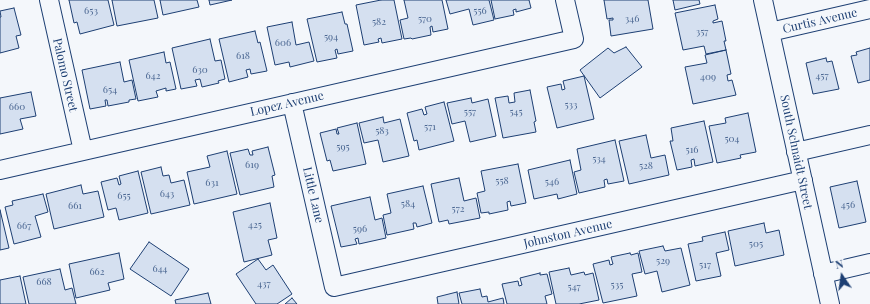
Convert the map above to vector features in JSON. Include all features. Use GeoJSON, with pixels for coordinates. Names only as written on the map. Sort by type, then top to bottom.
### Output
{"type":"FeatureCollection","features":[{"type":"Feature","properties":{"kind":"street","name":"Palomo Street"},"geometry":{"type":"LineString","coordinates":[[48,0],[83,151]]}},
{"type":"Feature","properties":{"kind":"street","name":"Lopez Avenue"},"geometry":{"type":"LineString","coordinates":[[0,170],[574,39],[565,0]]}},
{"type":"Feature","properties":{"kind":"street","name":"South Schnaidt Street"},"geometry":{"type":"LineString","coordinates":[[763,0],[830,304]]}},
{"type":"Feature","properties":{"kind":"street","name":"Curtis Avenue"},"geometry":{"type":"LineString","coordinates":[[770,32],[870,9]]}},
{"type":"Feature","properties":{"kind":"street","name":"Little Lane"},"geometry":{"type":"LineString","coordinates":[[292,103],[334,287]]}},
{"type":"Feature","properties":{"kind":"street"},"geometry":{"type":"LineString","coordinates":[[796,152],[870,135]]}},
{"type":"Feature","properties":{"kind":"street","name":"Johnston Avenue"},"geometry":{"type":"LineString","coordinates":[[334,287],[803,180]]}},
{"type":"Feature","properties":{"kind":"street"},"geometry":{"type":"LineString","coordinates":[[823,274],[870,263]]}},
{"type":"Feature","properties":{"kind":"building"},"geometry":{"type":"Polygon","coordinates":[[[69,0],[108,0],[114,25],[80,34],[77,22],[74,23],[69,0]]]}},
{"type":"Feature","properties":{"kind":"building"},"geometry":{"type":"Polygon","coordinates":[[[112,0],[154,0],[158,18],[117,26],[112,0]]]}},
{"type":"Feature","properties":{"kind":"building"},"geometry":{"type":"Polygon","coordinates":[[[160,0],[197,0],[199,7],[163,15],[160,0]]]}},
{"type":"Feature","properties":{"kind":"building"},"geometry":{"type":"Polygon","coordinates":[[[209,0],[232,0],[210,5],[209,0]]]}},
{"type":"Feature","properties":{"kind":"building"},"geometry":{"type":"Polygon","coordinates":[[[381,0],[394,0],[402,39],[382,43],[381,38],[378,39],[379,42],[364,45],[356,5],[381,0]]]}},
{"type":"Feature","properties":{"kind":"building"},"geometry":{"type":"Polygon","coordinates":[[[404,0],[442,0],[448,29],[433,32],[432,26],[430,27],[431,35],[404,39],[400,20],[408,18],[404,0]]]}},
{"type":"Feature","properties":{"kind":"building"},"geometry":{"type":"Polygon","coordinates":[[[446,0],[489,0],[494,20],[473,25],[469,9],[450,14],[446,0]]]}},
{"type":"Feature","properties":{"kind":"building"},"geometry":{"type":"Polygon","coordinates":[[[491,0],[529,0],[531,8],[516,12],[516,9],[513,10],[514,15],[495,19],[491,0]]]}},
{"type":"Feature","properties":{"kind":"building"},"geometry":{"type":"Polygon","coordinates":[[[604,0],[648,0],[653,29],[611,36],[609,20],[613,20],[613,18],[607,19],[604,0]]]}},
{"type":"Feature","properties":{"kind":"building"},"geometry":{"type":"Polygon","coordinates":[[[673,0],[699,0],[700,4],[675,10],[673,0]]]}},
{"type":"Feature","properties":{"kind":"building"},"geometry":{"type":"Polygon","coordinates":[[[715,5],[718,19],[713,21],[713,23],[722,21],[726,41],[724,41],[726,50],[706,54],[704,46],[683,50],[675,13],[715,5]]]}},
{"type":"Feature","properties":{"kind":"building"},"geometry":{"type":"Polygon","coordinates":[[[14,8],[21,35],[16,36],[19,48],[0,53],[0,11],[14,8]]]}},
{"type":"Feature","properties":{"kind":"building"},"geometry":{"type":"Polygon","coordinates":[[[342,12],[345,24],[347,24],[353,51],[338,54],[337,49],[335,50],[337,58],[317,62],[307,19],[342,12]]]}},
{"type":"Feature","properties":{"kind":"building"},"geometry":{"type":"Polygon","coordinates":[[[292,22],[296,45],[309,42],[314,61],[290,67],[289,62],[275,65],[267,27],[292,22]]]}},
{"type":"Feature","properties":{"kind":"building"},"geometry":{"type":"Polygon","coordinates":[[[255,31],[258,43],[260,42],[267,71],[251,74],[250,69],[246,70],[248,77],[229,82],[219,39],[255,31]]]}},
{"type":"Feature","properties":{"kind":"building"},"geometry":{"type":"Polygon","coordinates":[[[210,39],[215,61],[221,60],[225,79],[218,81],[219,83],[202,87],[200,79],[195,80],[197,86],[181,89],[172,48],[210,39]]]}},
{"type":"Feature","properties":{"kind":"building"},"geometry":{"type":"Polygon","coordinates":[[[626,47],[642,67],[600,98],[580,70],[608,48],[614,53],[626,47]]]}},
{"type":"Feature","properties":{"kind":"building"},"geometry":{"type":"Polygon","coordinates":[[[870,48],[870,80],[858,83],[851,56],[857,55],[856,52],[870,48]]]}},
{"type":"Feature","properties":{"kind":"building"},"geometry":{"type":"Polygon","coordinates":[[[726,50],[731,74],[727,75],[728,81],[732,80],[736,95],[693,104],[685,67],[707,63],[705,55],[726,50]]]}},
{"type":"Feature","properties":{"kind":"building"},"geometry":{"type":"Polygon","coordinates":[[[164,52],[166,63],[170,62],[176,89],[166,91],[166,88],[156,91],[158,97],[138,101],[129,60],[164,52]]]}},
{"type":"Feature","properties":{"kind":"building"},"geometry":{"type":"Polygon","coordinates":[[[826,58],[827,62],[832,61],[839,89],[813,94],[806,63],[826,58]]]}},
{"type":"Feature","properties":{"kind":"building"},"geometry":{"type":"Polygon","coordinates":[[[120,62],[124,82],[132,80],[136,99],[129,100],[129,102],[108,106],[107,100],[105,100],[106,106],[90,109],[82,70],[120,62]]]}},
{"type":"Feature","properties":{"kind":"building"},"geometry":{"type":"Polygon","coordinates":[[[584,76],[594,119],[557,128],[547,87],[561,84],[562,90],[565,89],[563,81],[584,76]]]}},
{"type":"Feature","properties":{"kind":"building"},"geometry":{"type":"Polygon","coordinates":[[[530,90],[536,121],[534,122],[536,132],[503,138],[495,98],[508,96],[509,103],[515,102],[514,93],[530,90]]]}},
{"type":"Feature","properties":{"kind":"building"},"geometry":{"type":"Polygon","coordinates":[[[31,92],[36,116],[20,119],[23,129],[0,134],[0,98],[31,92]]]}},
{"type":"Feature","properties":{"kind":"building"},"geometry":{"type":"Polygon","coordinates":[[[471,98],[472,103],[488,99],[496,136],[470,142],[465,121],[452,124],[447,103],[471,98]]]}},
{"type":"Feature","properties":{"kind":"building"},"geometry":{"type":"Polygon","coordinates":[[[444,102],[454,141],[419,150],[417,140],[414,141],[407,113],[422,109],[424,115],[427,114],[425,107],[444,102]]]}},
{"type":"Feature","properties":{"kind":"building"},"geometry":{"type":"Polygon","coordinates":[[[748,113],[756,152],[740,155],[741,158],[717,163],[709,126],[726,123],[725,118],[748,113]]]}},
{"type":"Feature","properties":{"kind":"building"},"geometry":{"type":"Polygon","coordinates":[[[383,117],[384,123],[400,119],[409,156],[383,162],[378,140],[364,143],[359,123],[383,117]]]}},
{"type":"Feature","properties":{"kind":"building"},"geometry":{"type":"Polygon","coordinates":[[[704,121],[713,162],[695,166],[694,159],[691,160],[692,167],[677,170],[670,141],[673,141],[671,128],[704,121]]]}},
{"type":"Feature","properties":{"kind":"building"},"geometry":{"type":"Polygon","coordinates":[[[357,123],[366,164],[333,171],[330,160],[327,161],[320,133],[336,129],[337,134],[339,134],[337,128],[357,123]]]}},
{"type":"Feature","properties":{"kind":"building"},"geometry":{"type":"Polygon","coordinates":[[[646,135],[651,158],[665,155],[669,175],[629,184],[619,141],[646,135]]]}},
{"type":"Feature","properties":{"kind":"building"},"geometry":{"type":"Polygon","coordinates":[[[615,140],[624,181],[608,184],[607,179],[604,180],[605,187],[579,193],[574,172],[581,170],[577,149],[615,140]]]}},
{"type":"Feature","properties":{"kind":"building"},"geometry":{"type":"Polygon","coordinates":[[[268,147],[275,175],[272,176],[274,187],[240,195],[230,153],[248,149],[250,155],[253,155],[252,151],[268,147]]]}},
{"type":"Feature","properties":{"kind":"building"},"geometry":{"type":"Polygon","coordinates":[[[227,151],[237,194],[194,204],[187,172],[210,167],[207,156],[227,151]]]}},
{"type":"Feature","properties":{"kind":"building"},"geometry":{"type":"Polygon","coordinates":[[[570,160],[577,194],[558,199],[557,194],[534,199],[528,170],[570,160]]]}},
{"type":"Feature","properties":{"kind":"building"},"geometry":{"type":"Polygon","coordinates":[[[518,164],[526,203],[511,206],[510,201],[507,202],[508,210],[489,214],[489,212],[481,213],[477,193],[485,191],[481,171],[518,164]]]}},
{"type":"Feature","properties":{"kind":"building"},"geometry":{"type":"Polygon","coordinates":[[[161,167],[163,176],[169,175],[171,183],[184,180],[190,205],[151,214],[141,172],[161,167]]]}},
{"type":"Feature","properties":{"kind":"building"},"geometry":{"type":"Polygon","coordinates":[[[138,171],[148,213],[119,220],[116,208],[108,210],[101,182],[117,178],[119,185],[121,184],[119,176],[138,171]]]}},
{"type":"Feature","properties":{"kind":"building"},"geometry":{"type":"Polygon","coordinates":[[[459,178],[464,201],[476,198],[480,218],[449,224],[448,220],[439,222],[431,184],[459,178]]]}},
{"type":"Feature","properties":{"kind":"building"},"geometry":{"type":"Polygon","coordinates":[[[857,181],[866,222],[839,228],[830,187],[857,181]]]}},
{"type":"Feature","properties":{"kind":"building"},"geometry":{"type":"Polygon","coordinates":[[[81,185],[83,194],[98,191],[104,217],[54,229],[46,194],[81,185]]]}},
{"type":"Feature","properties":{"kind":"building"},"geometry":{"type":"Polygon","coordinates":[[[423,186],[432,223],[417,227],[416,223],[413,223],[414,229],[387,235],[383,215],[391,213],[387,194],[423,186]]]}},
{"type":"Feature","properties":{"kind":"building"},"geometry":{"type":"Polygon","coordinates":[[[43,194],[48,212],[35,216],[41,237],[14,244],[5,207],[13,205],[12,201],[43,194]]]}},
{"type":"Feature","properties":{"kind":"building"},"geometry":{"type":"Polygon","coordinates":[[[370,197],[375,220],[382,218],[386,238],[359,244],[358,238],[355,239],[357,244],[341,247],[331,206],[370,197]]]}},
{"type":"Feature","properties":{"kind":"building"},"geometry":{"type":"Polygon","coordinates":[[[270,203],[277,238],[268,240],[272,255],[244,262],[233,212],[270,203]]]}},
{"type":"Feature","properties":{"kind":"building"},"geometry":{"type":"Polygon","coordinates":[[[0,210],[9,248],[0,250],[0,210]]]}},
{"type":"Feature","properties":{"kind":"building"},"geometry":{"type":"Polygon","coordinates":[[[764,223],[766,233],[779,230],[784,255],[735,266],[728,231],[764,223]]]}},
{"type":"Feature","properties":{"kind":"building"},"geometry":{"type":"Polygon","coordinates":[[[725,232],[729,250],[716,253],[721,276],[696,281],[688,244],[703,241],[702,237],[725,232]]]}},
{"type":"Feature","properties":{"kind":"building"},"geometry":{"type":"Polygon","coordinates":[[[149,242],[189,269],[171,296],[130,269],[149,242]]]}},
{"type":"Feature","properties":{"kind":"building"},"geometry":{"type":"Polygon","coordinates":[[[663,246],[665,251],[681,248],[690,285],[662,292],[657,271],[645,274],[639,251],[663,246]]]}},
{"type":"Feature","properties":{"kind":"building"},"geometry":{"type":"Polygon","coordinates":[[[119,253],[124,279],[108,283],[110,290],[76,298],[69,264],[119,253]]]}},
{"type":"Feature","properties":{"kind":"building"},"geometry":{"type":"Polygon","coordinates":[[[630,253],[631,255],[638,253],[642,272],[632,274],[637,296],[603,303],[593,264],[609,260],[610,265],[613,264],[611,257],[630,253]]]}},
{"type":"Feature","properties":{"kind":"building"},"geometry":{"type":"Polygon","coordinates":[[[258,259],[266,270],[273,265],[292,294],[277,304],[256,304],[236,274],[258,259]]]}},
{"type":"Feature","properties":{"kind":"building"},"geometry":{"type":"Polygon","coordinates":[[[569,268],[571,275],[584,272],[585,275],[593,273],[599,300],[579,304],[556,304],[549,272],[569,268]]]}},
{"type":"Feature","properties":{"kind":"building"},"geometry":{"type":"Polygon","coordinates":[[[60,269],[65,290],[72,288],[76,304],[29,304],[23,277],[60,269]]]}},
{"type":"Feature","properties":{"kind":"building"},"geometry":{"type":"Polygon","coordinates":[[[540,273],[540,275],[547,274],[552,294],[545,296],[547,304],[507,304],[502,284],[518,281],[519,286],[522,285],[520,278],[540,273]]]}},
{"type":"Feature","properties":{"kind":"building"},"geometry":{"type":"Polygon","coordinates":[[[20,276],[26,304],[0,304],[0,280],[20,276]]]}},
{"type":"Feature","properties":{"kind":"building"},"geometry":{"type":"Polygon","coordinates":[[[480,289],[482,297],[487,296],[488,302],[503,298],[504,304],[462,304],[459,293],[480,289]]]}},
{"type":"Feature","properties":{"kind":"building"},"geometry":{"type":"Polygon","coordinates":[[[457,292],[459,304],[438,304],[437,297],[457,292]]]}},
{"type":"Feature","properties":{"kind":"building"},"geometry":{"type":"Polygon","coordinates":[[[208,293],[211,304],[176,304],[175,300],[208,293]]]}},
{"type":"Feature","properties":{"kind":"building"},"geometry":{"type":"Polygon","coordinates":[[[292,298],[297,304],[285,304],[292,298]]]}}]}
